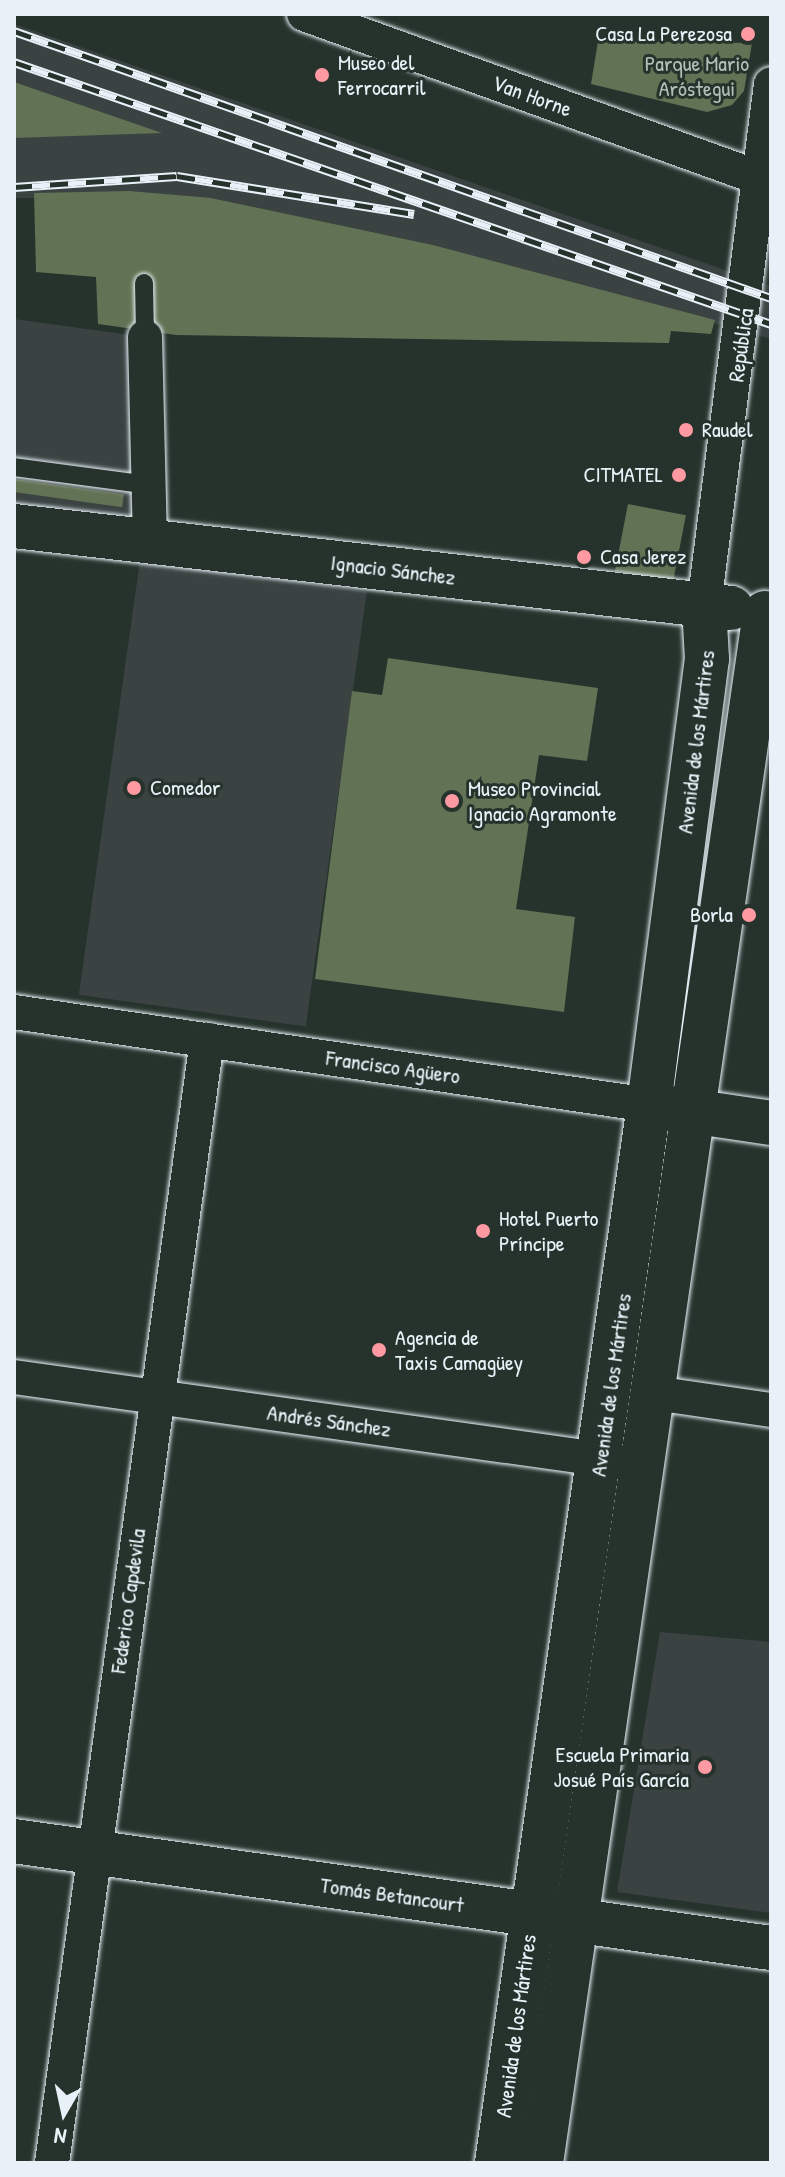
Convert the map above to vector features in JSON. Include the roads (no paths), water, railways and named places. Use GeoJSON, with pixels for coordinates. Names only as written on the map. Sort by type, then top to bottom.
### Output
{"type":"FeatureCollection","features":[{"type":"Feature","properties":{"kind":"main road","name":"Ignacio Sánchez"},"geometry":{"type":"LineString","coordinates":[[14,526],[768,613]]}},
{"type":"Feature","properties":{"kind":"main road","name":"Avenida de los Mártires"},"geometry":{"type":"LineString","coordinates":[[497,2163],[649,1105],[707,659],[704,605]]}},
{"type":"Feature","properties":{"kind":"main road","name":"Avenida de los Mártires"},"geometry":{"type":"LineString","coordinates":[[541,2163],[644,1466],[753,668],[768,613]]}},
{"type":"Feature","properties":{"kind":"main road"},"geometry":{"type":"LineString","coordinates":[[707,659],[729,651],[753,668]]}},
{"type":"Feature","properties":{"kind":"main road","name":"Francisco Agüero"},"geometry":{"type":"LineString","coordinates":[[649,1105],[771,1123]]}},
{"type":"Feature","properties":{"kind":"main road","name":"Tomás Betancourt"},"geometry":{"type":"LineString","coordinates":[[14,1841],[771,1948]]}},
{"type":"Feature","properties":{"kind":"street","name":"Van Horne"},"geometry":{"type":"LineString","coordinates":[[304,14],[760,178]]}},
{"type":"Feature","properties":{"kind":"street","name":"República"},"geometry":{"type":"LineString","coordinates":[[704,605],[771,84]]}},
{"type":"Feature","properties":{"kind":"street"},"geometry":{"type":"LineString","coordinates":[[145,337],[150,542]]}},
{"type":"Feature","properties":{"kind":"street","name":"Francisco Agüero"},"geometry":{"type":"LineString","coordinates":[[14,1012],[649,1105]]}},
{"type":"Feature","properties":{"kind":"street","name":"Federico Capdevila"},"geometry":{"type":"LineString","coordinates":[[52,2163],[155,1397],[207,1040]]}},
{"type":"Feature","properties":{"kind":"street","name":"Andrés Sánchez"},"geometry":{"type":"LineString","coordinates":[[14,1377],[644,1466]]}},
{"type":"Feature","properties":{"kind":"street"},"geometry":{"type":"LineString","coordinates":[[654,1393],[771,1410]]}},
{"type":"Feature","properties":{"kind":"lane"},"geometry":{"type":"LineString","coordinates":[[144,283],[145,337]]}},
{"type":"Feature","properties":{"kind":"lane"},"geometry":{"type":"LineString","coordinates":[[14,467],[149,485]]}},
{"type":"Feature","properties":{"kind":"railway"},"geometry":{"type":"LineString","coordinates":[[14,31],[771,298]]}},
{"type":"Feature","properties":{"kind":"railway"},"geometry":{"type":"LineString","coordinates":[[14,62],[771,324]]}},
{"type":"Feature","properties":{"kind":"railway"},"geometry":{"type":"LineString","coordinates":[[14,187],[177,176],[414,214]]}},
{"type":"Feature","properties":{"kind":"place","name":"Casa La Perezosa"},"geometry":{"type":"Point","coordinates":[748,34]}},
{"type":"Feature","properties":{"kind":"place","name":"Museo del Ferrocarril"},"geometry":{"type":"Point","coordinates":[322,75]}},
{"type":"Feature","properties":{"kind":"place","name":"Raudel"},"geometry":{"type":"Point","coordinates":[686,430]}},
{"type":"Feature","properties":{"kind":"place","name":"CITMATEL"},"geometry":{"type":"Point","coordinates":[679,475]}},
{"type":"Feature","properties":{"kind":"place","name":"Casa Jerez"},"geometry":{"type":"Point","coordinates":[584,557]}},
{"type":"Feature","properties":{"kind":"place","name":"Comedor"},"geometry":{"type":"Point","coordinates":[134,788]}},
{"type":"Feature","properties":{"kind":"place","name":"Museo Provincial Ignacio Agramonte"},"geometry":{"type":"Point","coordinates":[452,801]}},
{"type":"Feature","properties":{"kind":"place","name":"Borla"},"geometry":{"type":"Point","coordinates":[749,915]}},
{"type":"Feature","properties":{"kind":"place","name":"Hotel Puerto Príncipe"},"geometry":{"type":"Point","coordinates":[483,1231]}},
{"type":"Feature","properties":{"kind":"place","name":"Agencia de Taxis Camagüey"},"geometry":{"type":"Point","coordinates":[379,1350]}},
{"type":"Feature","properties":{"kind":"place","name":"Escuela Primaria Josué País García"},"geometry":{"type":"Point","coordinates":[705,1767]}},
{"type":"Feature","properties":{"kind":"park label","name":"Parque Mario Aróstegui"},"geometry":{"type":"Point","coordinates":[697,76]}}]}
